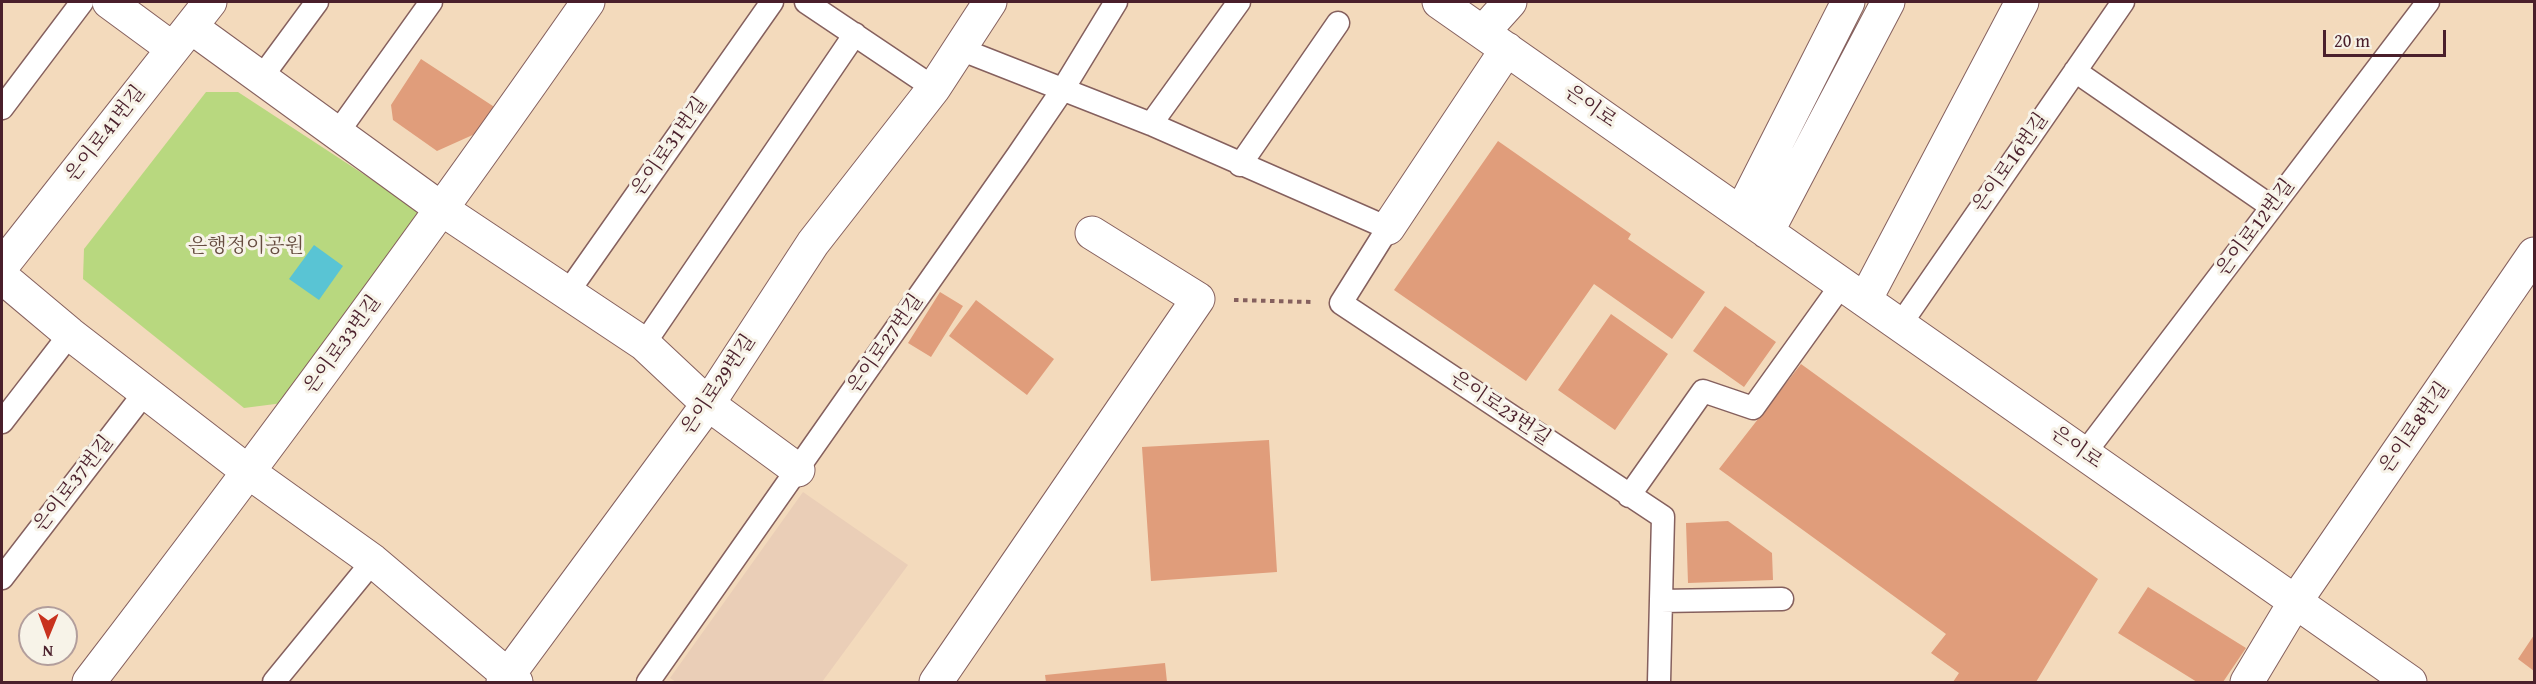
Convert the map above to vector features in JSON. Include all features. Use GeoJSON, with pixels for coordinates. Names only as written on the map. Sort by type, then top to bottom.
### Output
{"type":"FeatureCollection","features":[{"type":"Feature","properties":{"kind":"street"},"geometry":{"type":"LineString","coordinates":[[109,2],[191,26],[443,210],[644,344],[708,404],[798,470]]}},
{"type":"Feature","properties":{"kind":"street","name":"은이로33번길"},"geometry":{"type":"LineString","coordinates":[[89,682],[250,473],[443,210],[588,2]]}},
{"type":"Feature","properties":{"kind":"street","name":"은이로29번길"},"geometry":{"type":"LineString","coordinates":[[509,680],[708,404],[813,243],[934,88],[990,2]]}},
{"type":"Feature","properties":{"kind":"street","name":"은이로"},"geometry":{"type":"LineString","coordinates":[[1439,2],[2410,682]]}},
{"type":"Feature","properties":{"kind":"street"},"geometry":{"type":"LineString","coordinates":[[1388,228],[1495,41],[1510,2]]}},
{"type":"Feature","properties":{"kind":"street"},"geometry":{"type":"LineString","coordinates":[[1741,213],[1848,2]]}},
{"type":"Feature","properties":{"kind":"street"},"geometry":{"type":"LineString","coordinates":[[1767,232],[1888,2]]}},
{"type":"Feature","properties":{"kind":"street"},"geometry":{"type":"LineString","coordinates":[[1853,292],[2022,2]]}},
{"type":"Feature","properties":{"kind":"street","name":"은이로41번길"},"geometry":{"type":"LineString","coordinates":[[2,266],[191,26]]}},
{"type":"Feature","properties":{"kind":"street"},"geometry":{"type":"LineString","coordinates":[[936,682],[1198,299],[1092,233]]}},
{"type":"Feature","properties":{"kind":"street","name":"은이로8번길"},"geometry":{"type":"LineString","coordinates":[[2247,682],[2295,602],[2535,254]]}},
{"type":"Feature","properties":{"kind":"street"},"geometry":{"type":"LineString","coordinates":[[2,278],[69,334],[250,473],[373,561],[509,680]]}},
{"type":"Feature","properties":{"kind":"lane"},"geometry":{"type":"LineString","coordinates":[[2,108],[82,2]]}},
{"type":"Feature","properties":{"kind":"lane"},"geometry":{"type":"LineString","coordinates":[[261,78],[317,2]]}},
{"type":"Feature","properties":{"kind":"lane"},"geometry":{"type":"LineString","coordinates":[[338,132],[431,2]]}},
{"type":"Feature","properties":{"kind":"lane","name":"은이로31번길"},"geometry":{"type":"LineString","coordinates":[[568,292],[772,2]]}},
{"type":"Feature","properties":{"kind":"lane"},"geometry":{"type":"LineString","coordinates":[[806,2],[934,88]]}},
{"type":"Feature","properties":{"kind":"lane","name":"은이로27번길"},"geometry":{"type":"LineString","coordinates":[[648,682],[1063,89],[1116,2]]}},
{"type":"Feature","properties":{"kind":"lane"},"geometry":{"type":"LineString","coordinates":[[1151,124],[1239,2]]}},
{"type":"Feature","properties":{"kind":"lane","name":"은이로16번길"},"geometry":{"type":"LineString","coordinates":[[1900,325],[2123,2]]}},
{"type":"Feature","properties":{"kind":"lane","name":"은이로12번길"},"geometry":{"type":"LineString","coordinates":[[2084,454],[2428,2]]}},
{"type":"Feature","properties":{"kind":"lane"},"geometry":{"type":"LineString","coordinates":[[1240,165],[1338,23]]}},
{"type":"Feature","properties":{"kind":"lane"},"geometry":{"type":"LineString","coordinates":[[644,344],[855,34]]}},
{"type":"Feature","properties":{"kind":"lane"},"geometry":{"type":"LineString","coordinates":[[960,49],[1151,124],[1388,228],[1341,303]]}},
{"type":"Feature","properties":{"kind":"lane"},"geometry":{"type":"LineString","coordinates":[[2075,71],[2272,207]]}},
{"type":"Feature","properties":{"kind":"lane"},"geometry":{"type":"LineString","coordinates":[[1629,496],[1703,391],[1753,408],[1853,292]]}},
{"type":"Feature","properties":{"kind":"lane","name":"은이로23번길"},"geometry":{"type":"LineString","coordinates":[[1341,303],[1663,517],[1659,682]]}},
{"type":"Feature","properties":{"kind":"lane"},"geometry":{"type":"LineString","coordinates":[[2,422],[69,334]]}},
{"type":"Feature","properties":{"kind":"lane","name":"은이로37번길"},"geometry":{"type":"LineString","coordinates":[[2,578],[146,391]]}},
{"type":"Feature","properties":{"kind":"lane"},"geometry":{"type":"LineString","coordinates":[[274,682],[373,561]]}},
{"type":"Feature","properties":{"kind":"lane"},"geometry":{"type":"LineString","coordinates":[[1661,601],[1782,599]]}},
{"type":"Feature","properties":{"kind":"path"},"geometry":{"type":"LineString","coordinates":[[1198,299],[1341,303]]}},
{"type":"Feature","properties":{"kind":"shaded area"},"geometry":{"type":"Polygon","coordinates":[[[803,492],[908,565],[822,682],[676,682],[670,678],[803,492]]]}},
{"type":"Feature","properties":{"kind":"green space","name":"은행정이공원"},"geometry":{"type":"Polygon","coordinates":[[[206,92],[238,92],[429,217],[283,403],[244,408],[83,279],[84,249],[206,92]]]}},
{"type":"Feature","properties":{"kind":"water"},"geometry":{"type":"Polygon","coordinates":[[[314,245],[343,266],[319,300],[289,279],[314,245]]]}},
{"type":"Feature","properties":{"kind":"building"},"geometry":{"type":"Polygon","coordinates":[[[421,59],[499,110],[486,129],[437,151],[393,120],[391,105],[421,59]]]}},
{"type":"Feature","properties":{"kind":"building"},"geometry":{"type":"Polygon","coordinates":[[[1498,141],[1631,234],[1628,239],[1705,292],[1672,339],[1594,284],[1526,381],[1394,290],[1498,141]]]}},
{"type":"Feature","properties":{"kind":"building"},"geometry":{"type":"Polygon","coordinates":[[[940,292],[963,306],[931,357],[908,343],[940,292]]]}},
{"type":"Feature","properties":{"kind":"building"},"geometry":{"type":"Polygon","coordinates":[[[976,300],[1054,359],[1027,395],[949,336],[976,300]]]}},
{"type":"Feature","properties":{"kind":"building"},"geometry":{"type":"Polygon","coordinates":[[[1725,306],[1776,342],[1744,387],[1693,351],[1725,306]]]}},
{"type":"Feature","properties":{"kind":"building"},"geometry":{"type":"Polygon","coordinates":[[[1611,314],[1668,354],[1615,430],[1558,390],[1611,314]]]}},
{"type":"Feature","properties":{"kind":"building"},"geometry":{"type":"Polygon","coordinates":[[[1801,364],[2098,579],[2036,682],[1953,682],[1959,673],[1931,653],[1946,634],[1719,469],[1801,364]]]}},
{"type":"Feature","properties":{"kind":"building"},"geometry":{"type":"Polygon","coordinates":[[[1269,440],[1277,572],[1151,581],[1142,447],[1269,440]]]}},
{"type":"Feature","properties":{"kind":"building"},"geometry":{"type":"Polygon","coordinates":[[[1728,521],[1772,553],[1773,580],[1688,583],[1686,523],[1728,521]]]}},
{"type":"Feature","properties":{"kind":"building"},"geometry":{"type":"Polygon","coordinates":[[[2148,587],[2246,648],[2223,682],[2197,682],[2118,633],[2148,587]]]}},
{"type":"Feature","properties":{"kind":"building"},"geometry":{"type":"Polygon","coordinates":[[[2534,635],[2534,671],[2518,659],[2534,635]]]}},
{"type":"Feature","properties":{"kind":"building"},"geometry":{"type":"Polygon","coordinates":[[[1165,663],[1167,682],[1046,682],[1045,675],[1165,663]]]}}]}
